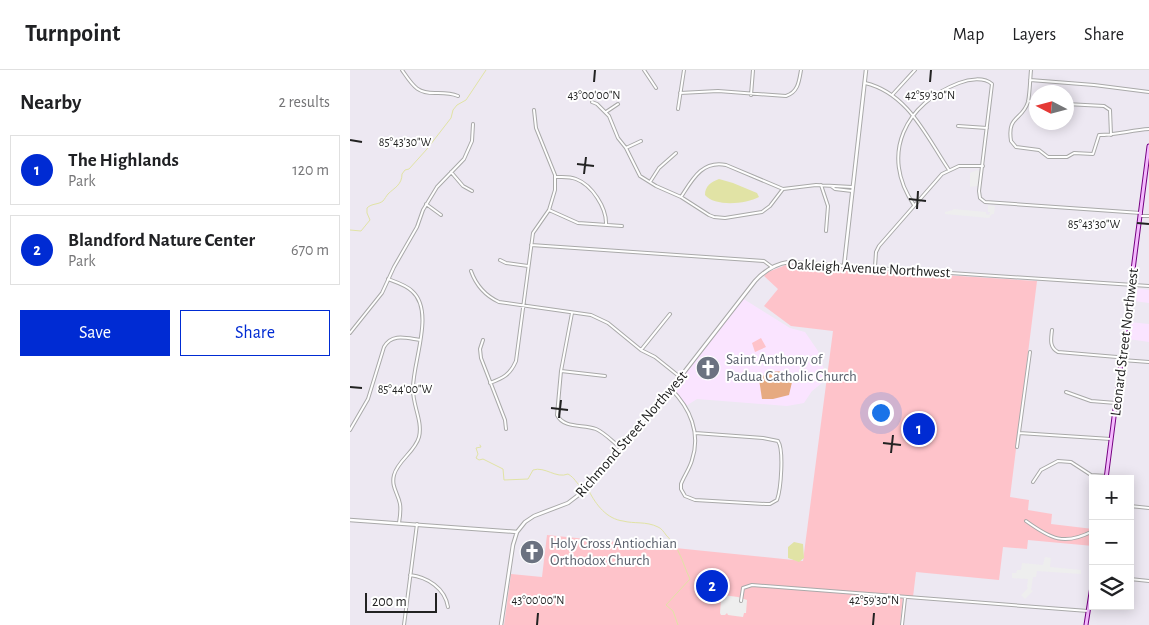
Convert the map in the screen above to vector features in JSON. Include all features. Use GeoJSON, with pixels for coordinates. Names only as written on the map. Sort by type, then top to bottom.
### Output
{"type":"FeatureCollection","features":[{"type":"Feature","properties":{"kind":"main road","name":"Leonard Street Northwest"},"geometry":{"type":"LineString","coordinates":[[1107,475],[1141,214],[1145,196],[1149,146]]}},
{"type":"Feature","properties":{"kind":"main road"},"geometry":{"type":"LineString","coordinates":[[1086,625],[1089,605]]}},
{"type":"Feature","properties":{"kind":"street"},"geometry":{"type":"LineString","coordinates":[[402,70],[412,84],[421,92],[449,93],[458,96]]}},
{"type":"Feature","properties":{"kind":"street"},"geometry":{"type":"LineString","coordinates":[[644,70],[656,88]]}},
{"type":"Feature","properties":{"kind":"street"},"geometry":{"type":"LineString","coordinates":[[678,109],[684,70]]}},
{"type":"Feature","properties":{"kind":"street"},"geometry":{"type":"LineString","coordinates":[[751,95],[753,70]]}},
{"type":"Feature","properties":{"kind":"street"},"geometry":{"type":"LineString","coordinates":[[680,93],[718,91],[781,97],[790,95],[799,84],[801,70]]}},
{"type":"Feature","properties":{"kind":"street"},"geometry":{"type":"LineString","coordinates":[[844,266],[866,70]]}},
{"type":"Feature","properties":{"kind":"street"},"geometry":{"type":"LineString","coordinates":[[892,94],[915,70]]}},
{"type":"Feature","properties":{"kind":"street"},"geometry":{"type":"LineString","coordinates":[[1031,70],[1028,102],[1025,109],[1012,122],[1010,128],[1011,141],[1016,147],[1039,150],[1048,156],[1067,158],[1074,153],[1093,154],[1098,135],[1149,130]]}},
{"type":"Feature","properties":{"kind":"street"},"geometry":{"type":"LineString","coordinates":[[914,205],[904,187],[899,167],[901,142],[905,129],[923,103],[934,95],[963,81],[977,80],[992,84],[979,195],[985,202],[1149,216]]}},
{"type":"Feature","properties":{"kind":"street"},"geometry":{"type":"LineString","coordinates":[[1030,80],[1094,84],[1149,92]]}},
{"type":"Feature","properties":{"kind":"street"},"geometry":{"type":"LineString","coordinates":[[865,83],[882,88],[892,94],[913,115],[949,170]]}},
{"type":"Feature","properties":{"kind":"street"},"geometry":{"type":"LineString","coordinates":[[592,102],[606,112],[618,138],[626,148],[640,176],[682,197],[709,215],[725,218],[762,212],[770,206],[783,189]]}},
{"type":"Feature","properties":{"kind":"street"},"geometry":{"type":"LineString","coordinates":[[606,112],[618,104]]}},
{"type":"Feature","properties":{"kind":"street"},"geometry":{"type":"LineString","coordinates":[[1074,104],[1104,106],[1110,110],[1111,135]]}},
{"type":"Feature","properties":{"kind":"street"},"geometry":{"type":"LineString","coordinates":[[490,383],[504,378],[512,370],[516,361],[534,230],[549,210],[555,192],[555,177],[536,128],[534,110]]}},
{"type":"Feature","properties":{"kind":"street"},"geometry":{"type":"LineString","coordinates":[[350,332],[382,293],[417,227],[426,204],[439,183],[462,162],[468,152],[472,140],[473,124]]}},
{"type":"Feature","properties":{"kind":"street"},"geometry":{"type":"LineString","coordinates":[[958,126],[987,128]]}},
{"type":"Feature","properties":{"kind":"street"},"geometry":{"type":"LineString","coordinates":[[626,148],[641,141]]}},
{"type":"Feature","properties":{"kind":"street"},"geometry":{"type":"LineString","coordinates":[[650,182],[659,168],[676,153]]}},
{"type":"Feature","properties":{"kind":"street"},"geometry":{"type":"LineString","coordinates":[[682,197],[701,169],[710,164],[719,163],[726,164],[783,189],[821,185],[852,186]]}},
{"type":"Feature","properties":{"kind":"street"},"geometry":{"type":"LineString","coordinates":[[875,267],[876,252],[879,246],[936,180],[949,170],[967,165],[983,166]]}},
{"type":"Feature","properties":{"kind":"street"},"geometry":{"type":"LineString","coordinates":[[451,172],[462,185],[472,191]]}},
{"type":"Feature","properties":{"kind":"street"},"geometry":{"type":"LineString","coordinates":[[555,177],[574,178],[588,187],[604,210],[606,225]]}},
{"type":"Feature","properties":{"kind":"street"},"geometry":{"type":"LineString","coordinates":[[821,185],[828,206],[826,231]]}},
{"type":"Feature","properties":{"kind":"street"},"geometry":{"type":"LineString","coordinates":[[831,186],[836,189],[852,191]]}},
{"type":"Feature","properties":{"kind":"street"},"geometry":{"type":"LineString","coordinates":[[426,204],[441,215]]}},
{"type":"Feature","properties":{"kind":"street"},"geometry":{"type":"LineString","coordinates":[[549,210],[573,222],[622,226]]}},
{"type":"Feature","properties":{"kind":"street","name":"Oakleigh Avenue Northwest"},"geometry":{"type":"LineString","coordinates":[[532,245],[764,261],[772,267],[789,262],[1149,286]]}},
{"type":"Feature","properties":{"kind":"street"},"geometry":{"type":"LineString","coordinates":[[500,260],[506,263],[528,266]]}},
{"type":"Feature","properties":{"kind":"street","name":"Richmond Street Northwest"},"geometry":{"type":"LineString","coordinates":[[516,532],[534,516],[578,497],[671,389],[755,281],[772,267]]}},
{"type":"Feature","properties":{"kind":"street"},"geometry":{"type":"LineString","coordinates":[[471,272],[479,286],[493,299],[504,303],[591,315],[608,323],[641,350],[655,357],[680,377]]}},
{"type":"Feature","properties":{"kind":"street"},"geometry":{"type":"LineString","coordinates":[[388,279],[408,288],[416,294],[423,316],[413,387],[414,403],[420,424],[419,436],[414,448],[396,469],[393,482],[400,505],[399,523]]}},
{"type":"Feature","properties":{"kind":"street"},"geometry":{"type":"LineString","coordinates":[[572,313],[556,410],[559,419],[568,424],[596,429],[621,448]]}},
{"type":"Feature","properties":{"kind":"street"},"geometry":{"type":"LineString","coordinates":[[641,350],[670,314]]}},
{"type":"Feature","properties":{"kind":"street"},"geometry":{"type":"LineString","coordinates":[[1052,330],[1051,345],[1053,350],[1058,352],[1149,362]]}},
{"type":"Feature","properties":{"kind":"street"},"geometry":{"type":"LineString","coordinates":[[350,430],[368,402],[387,342],[397,337],[420,340]]}},
{"type":"Feature","properties":{"kind":"street"},"geometry":{"type":"LineString","coordinates":[[483,340],[480,356],[505,420],[506,429]]}},
{"type":"Feature","properties":{"kind":"street"},"geometry":{"type":"LineString","coordinates":[[1017,447],[1030,352]]}},
{"type":"Feature","properties":{"kind":"street"},"geometry":{"type":"LineString","coordinates":[[561,371],[605,376]]}},
{"type":"Feature","properties":{"kind":"street"},"geometry":{"type":"LineString","coordinates":[[671,389],[686,406],[692,419],[695,433],[695,448],[692,459],[680,484],[685,496],[695,500],[766,504],[777,500],[782,448],[778,441],[763,438],[695,433]]}},
{"type":"Feature","properties":{"kind":"street"},"geometry":{"type":"LineString","coordinates":[[1066,392],[1091,400],[1116,403]]}},
{"type":"Feature","properties":{"kind":"street"},"geometry":{"type":"LineString","coordinates":[[1019,433],[1112,439]]}},
{"type":"Feature","properties":{"kind":"street"},"geometry":{"type":"LineString","coordinates":[[1033,482],[1041,470],[1058,461],[1071,462],[1091,475]]}},
{"type":"Feature","properties":{"kind":"street"},"geometry":{"type":"LineString","coordinates":[[1134,506],[1149,508]]}},
{"type":"Feature","properties":{"kind":"street"},"geometry":{"type":"LineString","coordinates":[[350,520],[516,532],[501,625]]}},
{"type":"Feature","properties":{"kind":"street"},"geometry":{"type":"LineString","coordinates":[[1026,521],[1048,536],[1062,540],[1076,539],[1089,533]]}},
{"type":"Feature","properties":{"kind":"street"},"geometry":{"type":"LineString","coordinates":[[404,625],[417,524]]}},
{"type":"Feature","properties":{"kind":"street"},"geometry":{"type":"LineString","coordinates":[[410,575],[426,578],[433,582],[446,599],[448,607]]}},
{"type":"Feature","properties":{"kind":"street"},"geometry":{"type":"LineString","coordinates":[[1134,579],[1149,581]]}},
{"type":"Feature","properties":{"kind":"street"},"geometry":{"type":"LineString","coordinates":[[740,601],[743,588],[752,585],[1088,611]]}},
{"type":"Feature","properties":{"kind":"street"},"geometry":{"type":"LineString","coordinates":[[902,625],[905,598]]}},
{"type":"Feature","properties":{"kind":"shaded area"},"geometry":{"type":"Polygon","coordinates":[[[977,170],[981,171],[979,186],[970,187],[970,173],[977,170]]]}},
{"type":"Feature","properties":{"kind":"shaded area"},"geometry":{"type":"Polygon","coordinates":[[[719,179],[757,193],[759,197],[739,203],[723,203],[710,199],[705,195],[706,189],[711,183],[719,179]]]}},
{"type":"Feature","properties":{"kind":"shaded area"},"geometry":{"type":"Polygon","coordinates":[[[988,205],[995,206],[994,214],[989,218],[945,214],[945,212],[953,209],[986,212],[989,215],[988,205]]]}},
{"type":"Feature","properties":{"kind":"shaded area"},"geometry":{"type":"Polygon","coordinates":[[[786,265],[1037,281],[1010,497],[1029,500],[1028,510],[1052,514],[1051,524],[1089,529],[1089,546],[1028,540],[1027,549],[1003,547],[999,580],[916,572],[913,597],[903,596],[900,625],[504,625],[511,574],[542,577],[547,535],[803,561],[833,331],[791,326],[764,306],[778,289],[764,276],[768,272],[786,265]]]}},
{"type":"Feature","properties":{"kind":"shaded area"},"geometry":{"type":"Polygon","coordinates":[[[1135,288],[1149,290],[1149,303],[1134,301],[1135,288]]]}},
{"type":"Feature","properties":{"kind":"shaded area"},"geometry":{"type":"Polygon","coordinates":[[[742,298],[790,328],[805,332],[818,351],[827,379],[812,391],[804,403],[787,406],[697,399],[686,406],[671,389],[742,298]]]}},
{"type":"Feature","properties":{"kind":"shaded area"},"geometry":{"type":"Polygon","coordinates":[[[1130,322],[1149,324],[1149,342],[1128,339],[1130,322]]]}},
{"type":"Feature","properties":{"kind":"shaded area"},"geometry":{"type":"Polygon","coordinates":[[[761,338],[766,347],[755,352],[752,343],[761,338]]]}},
{"type":"Feature","properties":{"kind":"shaded area"},"geometry":{"type":"Polygon","coordinates":[[[786,371],[792,382],[789,395],[773,399],[762,399],[759,379],[768,372],[786,371]]]}},
{"type":"Feature","properties":{"kind":"shaded area"},"geometry":{"type":"Polygon","coordinates":[[[794,542],[803,544],[804,558],[799,562],[788,558],[788,547],[794,542]]]}},
{"type":"Feature","properties":{"kind":"shaded area"},"geometry":{"type":"Polygon","coordinates":[[[1045,557],[1051,558],[1050,567],[1081,570],[1081,574],[1037,571],[1036,577],[1033,577],[1031,590],[1033,591],[1025,599],[1021,595],[1028,588],[1028,579],[1012,578],[1012,573],[1021,570],[1022,563],[1043,565],[1045,557]]]}},
{"type":"Feature","properties":{"kind":"shaded area"},"geometry":{"type":"Polygon","coordinates":[[[723,595],[747,600],[746,613],[744,613],[743,617],[728,615],[727,613],[721,615],[721,599],[723,595]]]}},
{"type":"Feature","properties":{"kind":"waterway"},"geometry":{"type":"LineString","coordinates":[[350,230],[361,231],[370,220],[367,208],[383,201],[397,186],[405,170],[409,169],[427,149],[451,118],[453,110],[457,105],[466,100],[486,70]]}},
{"type":"Feature","properties":{"kind":"waterway"},"geometry":{"type":"LineString","coordinates":[[480,445],[481,447],[476,448],[478,454],[476,458],[479,460],[483,459],[503,469],[504,480],[528,479],[533,470],[537,469],[559,475],[568,474],[582,488]]}},
{"type":"Feature","properties":{"kind":"waterway"},"geometry":{"type":"LineString","coordinates":[[589,491],[607,514],[617,520],[658,527],[675,546],[690,579],[666,605],[673,611],[678,625]]}},
{"type":"Feature","properties":{"kind":"place","name":"Saint Anthony of Padua Catholic Church"},"geometry":{"type":"Point","coordinates":[708,368]}},
{"type":"Feature","properties":{"kind":"place","name":"The Highlands"},"geometry":{"type":"Point","coordinates":[919,429]}},
{"type":"Feature","properties":{"kind":"place","name":"Holy Cross Antiochian Orthodox Church"},"geometry":{"type":"Point","coordinates":[532,552]}},
{"type":"Feature","properties":{"kind":"place","name":"Blandford Nature Center"},"geometry":{"type":"Point","coordinates":[712,586]}}]}
